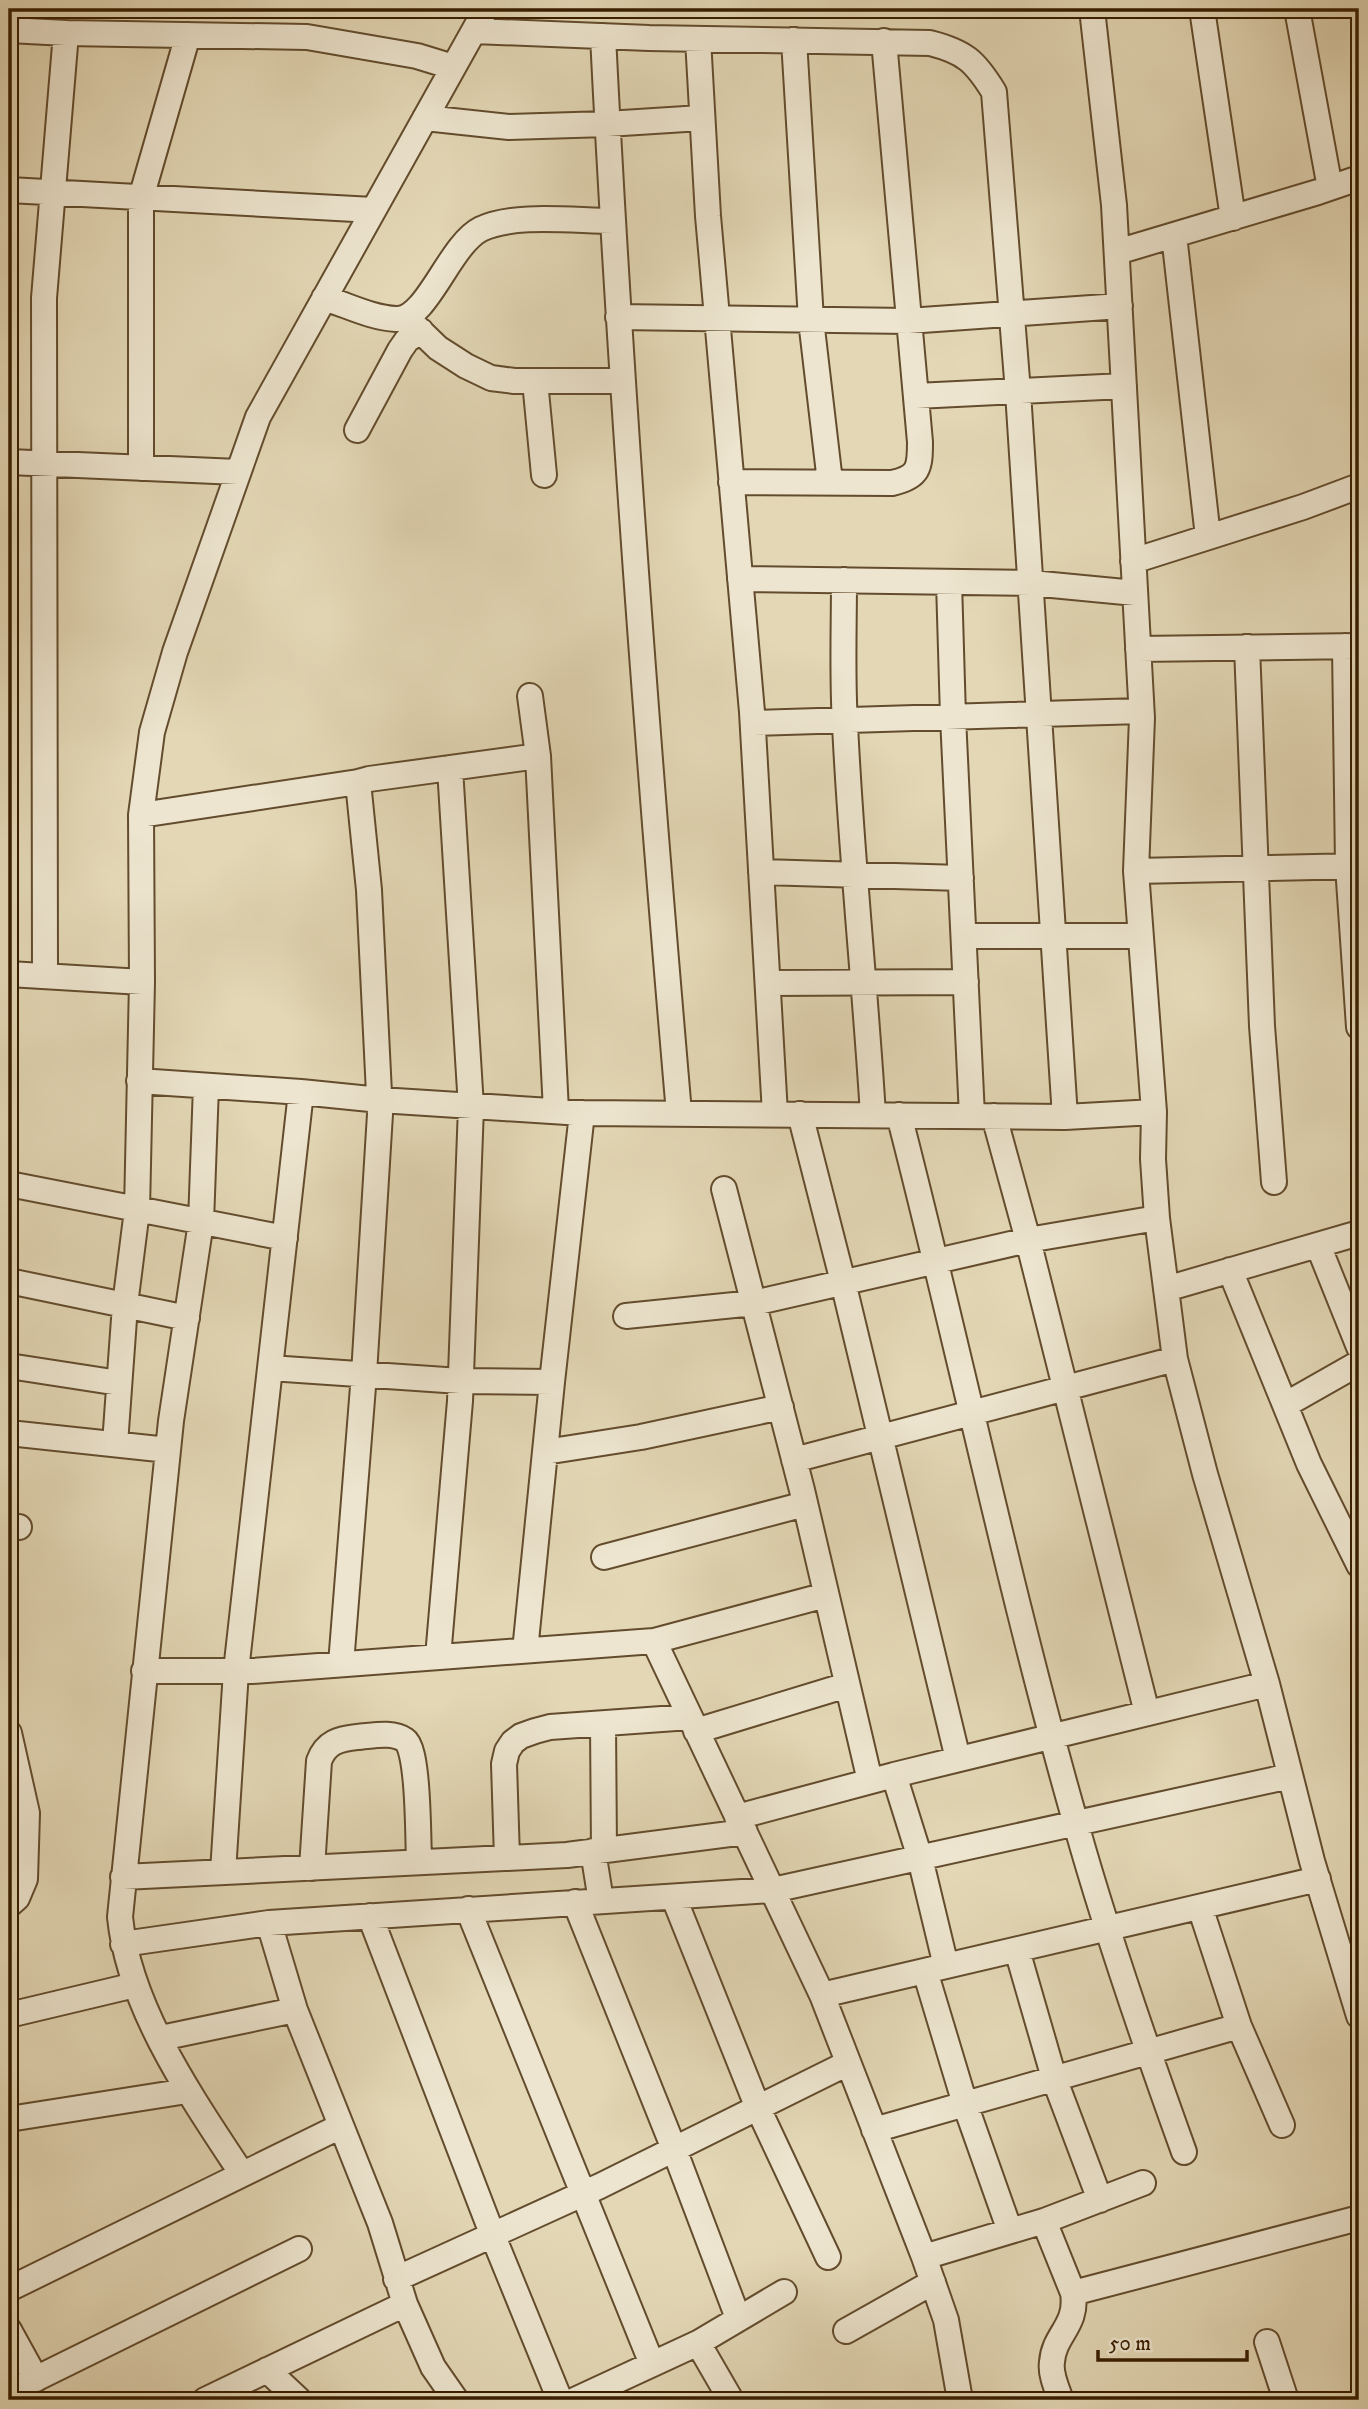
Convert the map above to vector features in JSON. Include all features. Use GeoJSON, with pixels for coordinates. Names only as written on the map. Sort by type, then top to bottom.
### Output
{"type":"FeatureCollection","features":[{"type":"Feature","properties":{"kind":"street"},"geometry":{"type":"LineString","coordinates":[[115,1444],[125,1305],[138,1210],[142,982],[141,814],[152,732],[176,652],[258,417],[486,9]]}},
{"type":"Feature","properties":{"kind":"street"},"geometry":{"type":"LineString","coordinates":[[1092,9],[1117,252],[1142,710],[1136,871],[1154,1112],[1153,1159],[1157,1218],[1175,1359],[1205,1474],[1267,1684],[1318,1879],[1359,2016]]}},
{"type":"Feature","properties":{"kind":"street"},"geometry":{"type":"LineString","coordinates":[[1202,9],[1233,218]]}},
{"type":"Feature","properties":{"kind":"street"},"geometry":{"type":"LineString","coordinates":[[1297,9],[1330,188]]}},
{"type":"Feature","properties":{"kind":"street"},"geometry":{"type":"LineString","coordinates":[[9,30],[307,37],[417,56],[453,67]]}},
{"type":"Feature","properties":{"kind":"street"},"geometry":{"type":"LineString","coordinates":[[474,31],[698,39],[930,43],[965,55],[980,69],[993,92],[1013,313],[1065,1117]]}},
{"type":"Feature","properties":{"kind":"street"},"geometry":{"type":"LineString","coordinates":[[45,976],[44,298],[66,33]]}},
{"type":"Feature","properties":{"kind":"street"},"geometry":{"type":"LineString","coordinates":[[141,468],[141,198],[188,35]]}},
{"type":"Feature","properties":{"kind":"street"},"geometry":{"type":"LineString","coordinates":[[603,36],[622,381],[648,751],[679,1113]]}},
{"type":"Feature","properties":{"kind":"street"},"geometry":{"type":"LineString","coordinates":[[698,39],[701,118],[717,318],[753,723],[775,1114]]}},
{"type":"Feature","properties":{"kind":"street"},"geometry":{"type":"LineString","coordinates":[[794,40],[811,320],[830,482]]}},
{"type":"Feature","properties":{"kind":"street"},"geometry":{"type":"LineString","coordinates":[[731,482],[892,483],[908,480],[920,463],[884,41]]}},
{"type":"Feature","properties":{"kind":"street"},"geometry":{"type":"LineString","coordinates":[[425,118],[509,127],[701,118]]}},
{"type":"Feature","properties":{"kind":"street"},"geometry":{"type":"LineString","coordinates":[[1117,252],[1359,179]]}},
{"type":"Feature","properties":{"kind":"street"},"geometry":{"type":"LineString","coordinates":[[9,190],[373,210]]}},
{"type":"Feature","properties":{"kind":"street"},"geometry":{"type":"LineString","coordinates":[[356,429],[407,340],[417,310],[453,254],[466,239],[503,220],[613,221]]}},
{"type":"Feature","properties":{"kind":"street"},"geometry":{"type":"LineString","coordinates":[[1174,235],[1208,537]]}},
{"type":"Feature","properties":{"kind":"street"},"geometry":{"type":"LineString","coordinates":[[324,298],[414,324],[448,354],[491,377],[535,381],[622,381]]}},
{"type":"Feature","properties":{"kind":"street"},"geometry":{"type":"LineString","coordinates":[[618,317],[908,321],[1120,306]]}},
{"type":"Feature","properties":{"kind":"street"},"geometry":{"type":"LineString","coordinates":[[535,381],[544,475]]}},
{"type":"Feature","properties":{"kind":"street"},"geometry":{"type":"LineString","coordinates":[[916,396],[1124,386]]}},
{"type":"Feature","properties":{"kind":"street"},"geometry":{"type":"LineString","coordinates":[[9,462],[239,472]]}},
{"type":"Feature","properties":{"kind":"street"},"geometry":{"type":"LineString","coordinates":[[1133,561],[1303,507],[1359,486]]}},
{"type":"Feature","properties":{"kind":"street"},"geometry":{"type":"LineString","coordinates":[[740,579],[1031,583],[1135,593]]}},
{"type":"Feature","properties":{"kind":"street"},"geometry":{"type":"LineString","coordinates":[[844,580],[844,721],[873,1115]]}},
{"type":"Feature","properties":{"kind":"street"},"geometry":{"type":"LineString","coordinates":[[949,582],[966,982],[983,1116],[1028,1240],[1147,1713]]}},
{"type":"Feature","properties":{"kind":"street"},"geometry":{"type":"LineString","coordinates":[[1138,649],[1352,646],[1359,1027]]}},
{"type":"Feature","properties":{"kind":"street"},"geometry":{"type":"LineString","coordinates":[[1247,648],[1262,1026],[1274,1182]]}},
{"type":"Feature","properties":{"kind":"street"},"geometry":{"type":"LineString","coordinates":[[530,696],[538,756],[556,1111]]}},
{"type":"Feature","properties":{"kind":"street"},"geometry":{"type":"LineString","coordinates":[[753,723],[1142,710]]}},
{"type":"Feature","properties":{"kind":"street"},"geometry":{"type":"LineString","coordinates":[[141,814],[538,756]]}},
{"type":"Feature","properties":{"kind":"street"},"geometry":{"type":"LineString","coordinates":[[438,1657],[460,1381],[471,1107],[450,768]]}},
{"type":"Feature","properties":{"kind":"street"},"geometry":{"type":"LineString","coordinates":[[341,1664],[364,1374],[380,1100],[369,890],[359,782]]}},
{"type":"Feature","properties":{"kind":"street"},"geometry":{"type":"LineString","coordinates":[[1136,871],[1354,866]]}},
{"type":"Feature","properties":{"kind":"street"},"geometry":{"type":"LineString","coordinates":[[761,872],[961,878]]}},
{"type":"Feature","properties":{"kind":"street"},"geometry":{"type":"LineString","coordinates":[[964,936],[1140,936]]}},
{"type":"Feature","properties":{"kind":"street"},"geometry":{"type":"LineString","coordinates":[[9,974],[142,982]]}},
{"type":"Feature","properties":{"kind":"street"},"geometry":{"type":"LineString","coordinates":[[768,983],[966,982]]}},
{"type":"Feature","properties":{"kind":"street"},"geometry":{"type":"LineString","coordinates":[[139,1081],[582,1113],[1065,1117],[1154,1112]]}},
{"type":"Feature","properties":{"kind":"street"},"geometry":{"type":"LineString","coordinates":[[206,1086],[201,1222],[168,1450],[120,1917],[123,1944],[135,1985],[187,2091],[242,2174]]}},
{"type":"Feature","properties":{"kind":"street"},"geometry":{"type":"LineString","coordinates":[[223,1872],[236,1671],[301,1092]]}},
{"type":"Feature","properties":{"kind":"street"},"geometry":{"type":"LineString","coordinates":[[525,1651],[582,1113]]}},
{"type":"Feature","properties":{"kind":"street"},"geometry":{"type":"LineString","coordinates":[[800,1114],[958,1759]]}},
{"type":"Feature","properties":{"kind":"street"},"geometry":{"type":"LineString","coordinates":[[899,1115],[937,1260],[971,1413],[1076,1824],[1107,1929],[1184,2152]]}},
{"type":"Feature","properties":{"kind":"street"},"geometry":{"type":"LineString","coordinates":[[9,1184],[285,1238]]}},
{"type":"Feature","properties":{"kind":"street"},"geometry":{"type":"LineString","coordinates":[[724,1189],[781,1407],[847,1685],[882,1778],[920,1858],[935,1969],[965,2104],[1010,2231]]}},
{"type":"Feature","properties":{"kind":"street"},"geometry":{"type":"LineString","coordinates":[[626,1316],[754,1303],[1028,1240],[1157,1218]]}},
{"type":"Feature","properties":{"kind":"street"},"geometry":{"type":"LineString","coordinates":[[1166,1289],[1359,1233]]}},
{"type":"Feature","properties":{"kind":"street"},"geometry":{"type":"LineString","coordinates":[[1318,1245],[1359,1347]]}},
{"type":"Feature","properties":{"kind":"street"},"geometry":{"type":"LineString","coordinates":[[1230,1270],[1309,1464],[1359,1564]]}},
{"type":"Feature","properties":{"kind":"street"},"geometry":{"type":"LineString","coordinates":[[9,1281],[187,1318]]}},
{"type":"Feature","properties":{"kind":"street"},"geometry":{"type":"LineString","coordinates":[[794,1460],[1175,1359]]}},
{"type":"Feature","properties":{"kind":"street"},"geometry":{"type":"LineString","coordinates":[[1285,1405],[1359,1363]]}},
{"type":"Feature","properties":{"kind":"street"},"geometry":{"type":"LineString","coordinates":[[9,1366],[119,1383]]}},
{"type":"Feature","properties":{"kind":"street"},"geometry":{"type":"LineString","coordinates":[[270,1368],[460,1381],[552,1382]]}},
{"type":"Feature","properties":{"kind":"street"},"geometry":{"type":"LineString","coordinates":[[545,1452],[641,1437],[781,1407]]}},
{"type":"Feature","properties":{"kind":"street"},"geometry":{"type":"LineString","coordinates":[[9,1433],[168,1450]]}},
{"type":"Feature","properties":{"kind":"street"},"geometry":{"type":"LineString","coordinates":[[604,1557],[805,1504]]}},
{"type":"Feature","properties":{"kind":"street"},"geometry":{"type":"LineString","coordinates":[[144,1671],[236,1671],[654,1641],[826,1595]]}},
{"type":"Feature","properties":{"kind":"street"},"geometry":{"type":"LineString","coordinates":[[654,1641],[822,1995],[947,2320],[960,2400]]}},
{"type":"Feature","properties":{"kind":"street"},"geometry":{"type":"LineString","coordinates":[[124,1877],[599,1851],[741,1824],[882,1778],[1267,1684]]}},
{"type":"Feature","properties":{"kind":"street"},"geometry":{"type":"LineString","coordinates":[[507,1858],[505,1764],[507,1751],[521,1736],[550,1727],[693,1724],[847,1685]]}},
{"type":"Feature","properties":{"kind":"street"},"geometry":{"type":"LineString","coordinates":[[601,1901],[599,1851],[603,1724]]}},
{"type":"Feature","properties":{"kind":"street"},"geometry":{"type":"LineString","coordinates":[[9,1733],[25,1880],[17,1898],[9,1905]]}},
{"type":"Feature","properties":{"kind":"street"},"geometry":{"type":"LineString","coordinates":[[312,1868],[319,1761],[322,1752],[329,1744],[341,1739],[378,1735],[398,1737],[408,1741],[412,1748],[419,1862]]}},
{"type":"Feature","properties":{"kind":"street"},"geometry":{"type":"LineString","coordinates":[[123,1944],[269,1923],[773,1890],[1290,1776]]}},
{"type":"Feature","properties":{"kind":"street"},"geometry":{"type":"LineString","coordinates":[[822,1995],[1318,1879]]}},
{"type":"Feature","properties":{"kind":"street"},"geometry":{"type":"LineString","coordinates":[[674,1898],[758,2108],[828,2257]]}},
{"type":"Feature","properties":{"kind":"street"},"geometry":{"type":"LineString","coordinates":[[575,1902],[738,2318]]}},
{"type":"Feature","properties":{"kind":"street"},"geometry":{"type":"LineString","coordinates":[[1200,1907],[1239,2026],[1282,2126]]}},
{"type":"Feature","properties":{"kind":"street"},"geometry":{"type":"LineString","coordinates":[[468,1909],[652,2364]]}},
{"type":"Feature","properties":{"kind":"street"},"geometry":{"type":"LineString","coordinates":[[370,1916],[493,2236],[560,2400]]}},
{"type":"Feature","properties":{"kind":"street"},"geometry":{"type":"LineString","coordinates":[[269,1923],[295,2010],[380,2223],[405,2304],[433,2367],[456,2400]]}},
{"type":"Feature","properties":{"kind":"street"},"geometry":{"type":"LineString","coordinates":[[1017,1950],[1054,2078],[1100,2200]]}},
{"type":"Feature","properties":{"kind":"street"},"geometry":{"type":"LineString","coordinates":[[9,2015],[135,1985]]}},
{"type":"Feature","properties":{"kind":"street"},"geometry":{"type":"LineString","coordinates":[[161,2038],[295,2010]]}},
{"type":"Feature","properties":{"kind":"street"},"geometry":{"type":"LineString","coordinates":[[874,2130],[1239,2026]]}},
{"type":"Feature","properties":{"kind":"street"},"geometry":{"type":"LineString","coordinates":[[396,2279],[583,2194],[848,2063]]}},
{"type":"Feature","properties":{"kind":"street"},"geometry":{"type":"LineString","coordinates":[[9,2119],[187,2091]]}},
{"type":"Feature","properties":{"kind":"street"},"geometry":{"type":"LineString","coordinates":[[9,2289],[341,2126]]}},
{"type":"Feature","properties":{"kind":"street"},"geometry":{"type":"LineString","coordinates":[[924,2257],[1044,2221],[1143,2183]]}},
{"type":"Feature","properties":{"kind":"street"},"geometry":{"type":"LineString","coordinates":[[1073,2293],[1359,2218]]}},
{"type":"Feature","properties":{"kind":"street"},"geometry":{"type":"LineString","coordinates":[[1044,2221],[1073,2293],[1074,2304],[1073,2316],[1052,2360],[1060,2400]]}},
{"type":"Feature","properties":{"kind":"street"},"geometry":{"type":"LineString","coordinates":[[9,2392],[299,2249]]}},
{"type":"Feature","properties":{"kind":"street"},"geometry":{"type":"LineString","coordinates":[[846,2331],[933,2282]]}},
{"type":"Feature","properties":{"kind":"street"},"geometry":{"type":"LineString","coordinates":[[575,2400],[614,2392],[652,2364],[698,2343],[784,2292]]}},
{"type":"Feature","properties":{"kind":"street"},"geometry":{"type":"LineString","coordinates":[[205,2400],[405,2304]]}},
{"type":"Feature","properties":{"kind":"street"},"geometry":{"type":"LineString","coordinates":[[9,2330],[36,2379]]}},
{"type":"Feature","properties":{"kind":"street"},"geometry":{"type":"LineString","coordinates":[[1267,2342],[1286,2400]]}},
{"type":"Feature","properties":{"kind":"street"},"geometry":{"type":"LineString","coordinates":[[698,2343],[731,2400]]}},
{"type":"Feature","properties":{"kind":"street"},"geometry":{"type":"LineString","coordinates":[[267,2370],[299,2400]]}}]}
